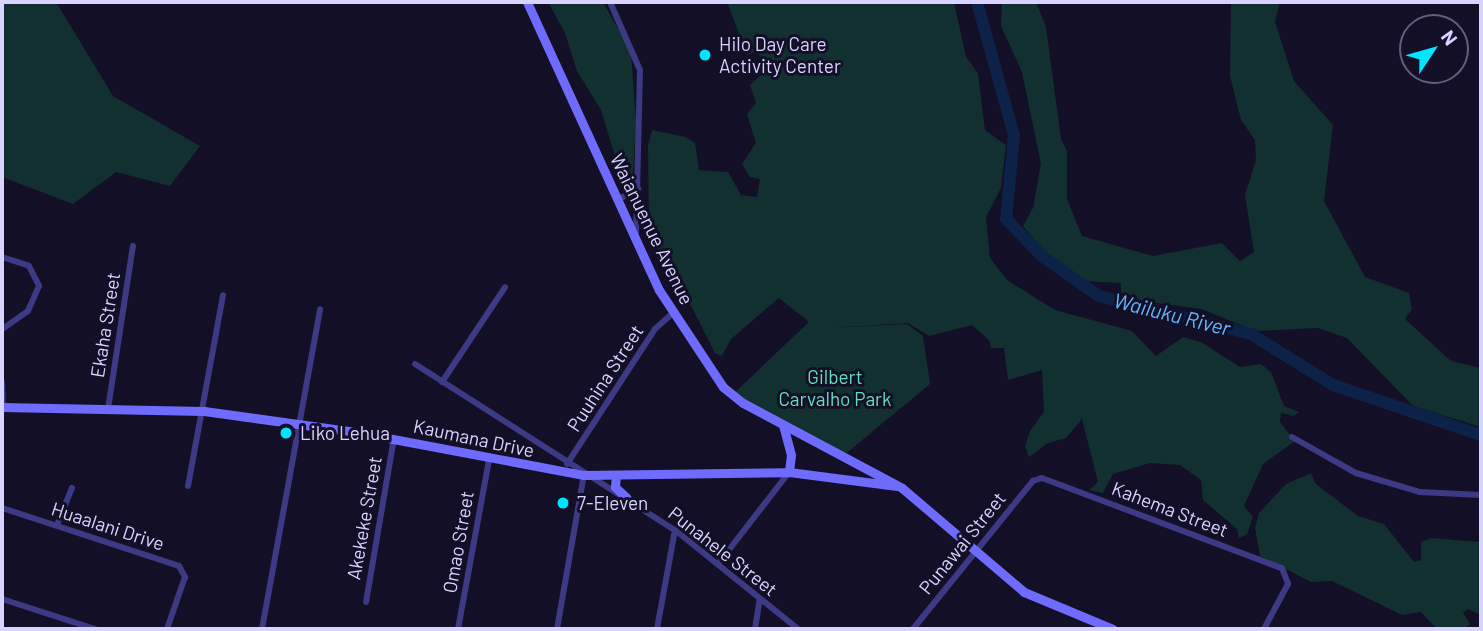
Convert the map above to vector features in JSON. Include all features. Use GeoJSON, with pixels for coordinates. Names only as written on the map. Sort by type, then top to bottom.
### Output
{"type":"FeatureCollection","features":[{"type":"Feature","properties":{"kind":"street","name":"Waianuenue Avenue"},"geometry":{"type":"LineString","coordinates":[[527,2],[635,242],[673,313],[723,387],[783,425],[897,486],[925,505],[975,552],[1027,593],[1113,629]]}},
{"type":"Feature","properties":{"kind":"street"},"geometry":{"type":"LineString","coordinates":[[610,2],[640,70],[635,242]]}},
{"type":"Feature","properties":{"kind":"street"},"geometry":{"type":"LineString","coordinates":[[617,200],[638,189]]}},
{"type":"Feature","properties":{"kind":"street","name":"Ekaha Street"},"geometry":{"type":"LineString","coordinates":[[108,409],[133,246]]}},
{"type":"Feature","properties":{"kind":"street"},"geometry":{"type":"LineString","coordinates":[[2,257],[29,265],[39,286],[28,311],[2,329]]}},
{"type":"Feature","properties":{"kind":"street"},"geometry":{"type":"LineString","coordinates":[[442,382],[505,287]]}},
{"type":"Feature","properties":{"kind":"street"},"geometry":{"type":"LineString","coordinates":[[188,485],[204,411],[223,295]]}},
{"type":"Feature","properties":{"kind":"street"},"geometry":{"type":"LineString","coordinates":[[262,629],[320,309]]}},
{"type":"Feature","properties":{"kind":"street","name":"Puuhina Street"},"geometry":{"type":"LineString","coordinates":[[567,464],[655,329],[673,313]]}},
{"type":"Feature","properties":{"kind":"street","name":"Punahele Street"},"geometry":{"type":"LineString","coordinates":[[415,364],[584,475],[627,498],[675,530],[798,629]]}},
{"type":"Feature","properties":{"kind":"street"},"geometry":{"type":"LineString","coordinates":[[2,382],[2,407]]}},
{"type":"Feature","properties":{"kind":"street","name":"Kaumana Drive"},"geometry":{"type":"LineString","coordinates":[[2,407],[204,411],[299,423],[394,439],[489,460],[584,475],[789,472],[897,486]]}},
{"type":"Feature","properties":{"kind":"street"},"geometry":{"type":"LineString","coordinates":[[718,564],[789,472],[791,455],[783,425]]}},
{"type":"Feature","properties":{"kind":"street"},"geometry":{"type":"LineString","coordinates":[[1292,437],[1356,473],[1420,492],[1481,495]]}},
{"type":"Feature","properties":{"kind":"street","name":"Akekeke Street"},"geometry":{"type":"LineString","coordinates":[[366,602],[394,439]]}},
{"type":"Feature","properties":{"kind":"street","name":"Omao Street"},"geometry":{"type":"LineString","coordinates":[[458,629],[489,460]]}},
{"type":"Feature","properties":{"kind":"street"},"geometry":{"type":"LineString","coordinates":[[557,629],[584,475]]}},
{"type":"Feature","properties":{"kind":"street"},"geometry":{"type":"LineString","coordinates":[[616,475],[615,487],[627,498]]}},
{"type":"Feature","properties":{"kind":"street","name":"Punawai Street"},"geometry":{"type":"LineString","coordinates":[[913,629],[1037,478]]}},
{"type":"Feature","properties":{"kind":"street","name":"Kahema Street"},"geometry":{"type":"LineString","coordinates":[[1037,478],[1279,567],[1287,575],[1287,587],[1264,629]]}},
{"type":"Feature","properties":{"kind":"street"},"geometry":{"type":"LineString","coordinates":[[57,525],[72,488]]}},
{"type":"Feature","properties":{"kind":"street","name":"Huaalani Drive"},"geometry":{"type":"LineString","coordinates":[[2,508],[179,566],[185,578],[167,629]]}},
{"type":"Feature","properties":{"kind":"street"},"geometry":{"type":"LineString","coordinates":[[657,629],[675,530]]}},
{"type":"Feature","properties":{"kind":"street"},"geometry":{"type":"LineString","coordinates":[[2,599],[95,629]]}},
{"type":"Feature","properties":{"kind":"street"},"geometry":{"type":"LineString","coordinates":[[755,629],[760,599]]}},
{"type":"Feature","properties":{"kind":"green space"},"geometry":{"type":"Polygon","coordinates":[[[2,2],[56,2],[113,96],[200,146],[170,186],[116,172],[73,204],[2,177],[2,2]]]}},
{"type":"Feature","properties":{"kind":"green space"},"geometry":{"type":"Polygon","coordinates":[[[548,2],[603,2],[631,52],[636,123],[633,176],[618,166],[601,110],[577,71],[565,33],[548,2]]]}},
{"type":"Feature","properties":{"kind":"green space","name":"Gilbert Carvalho Park"},"geometry":{"type":"Polygon","coordinates":[[[727,2],[954,2],[966,57],[978,73],[985,130],[1006,145],[1001,188],[986,217],[990,258],[1007,280],[1055,310],[1132,331],[1156,356],[1183,337],[1201,342],[1240,367],[1261,364],[1271,372],[1284,406],[1299,412],[1294,416],[1281,413],[1280,422],[1295,441],[1263,464],[1244,506],[1253,517],[1247,534],[1239,538],[1237,529],[1203,500],[1201,480],[1180,465],[1150,463],[1113,474],[1103,493],[1089,490],[1098,482],[1082,419],[1066,438],[1048,443],[1029,457],[1025,446],[1030,431],[1044,412],[1042,370],[1008,380],[1004,348],[991,348],[989,340],[972,325],[929,336],[908,323],[828,328],[907,324],[923,336],[930,384],[843,456],[732,395],[809,322],[779,298],[731,339],[722,356],[715,353],[677,278],[657,258],[657,244],[649,229],[648,145],[652,130],[685,137],[695,143],[699,170],[728,172],[741,195],[757,197],[760,179],[750,177],[742,164],[756,143],[747,114],[756,103],[750,85],[767,69],[757,51],[747,55],[727,2]]]}},
{"type":"Feature","properties":{"kind":"green space"},"geometry":{"type":"Polygon","coordinates":[[[1002,2],[1036,2],[1046,27],[1061,139],[1067,151],[1067,199],[1082,236],[1153,256],[1222,243],[1240,261],[1254,252],[1245,195],[1256,160],[1255,140],[1241,120],[1230,76],[1231,2],[1280,2],[1275,22],[1294,81],[1333,125],[1324,201],[1365,277],[1409,293],[1412,309],[1405,319],[1451,361],[1481,368],[1481,427],[1413,406],[1347,338],[1318,328],[1256,331],[1201,309],[1141,301],[1121,293],[1121,283],[1084,281],[1041,248],[1023,226],[1033,208],[1041,164],[1022,72],[1001,26],[1002,2]]]}},
{"type":"Feature","properties":{"kind":"green space"},"geometry":{"type":"Polygon","coordinates":[[[1311,473],[1316,484],[1358,516],[1384,524],[1414,562],[1421,560],[1421,542],[1431,538],[1481,542],[1481,615],[1468,609],[1463,612],[1470,624],[1464,629],[1435,627],[1421,612],[1402,615],[1332,581],[1311,582],[1260,556],[1255,528],[1259,513],[1286,484],[1311,473]]]}},
{"type":"Feature","properties":{"kind":"waterway","name":"Wailuku River"},"geometry":{"type":"LineString","coordinates":[[977,2],[1014,135],[1006,219],[1043,257],[1099,296],[1251,334],[1333,385],[1481,435]]}},
{"type":"Feature","properties":{"kind":"place","name":"Hilo Day Care Activity Center"},"geometry":{"type":"Point","coordinates":[705,55]}},
{"type":"Feature","properties":{"kind":"place","name":"Liko Lehua"},"geometry":{"type":"Point","coordinates":[286,433]}},
{"type":"Feature","properties":{"kind":"place","name":"7-Eleven"},"geometry":{"type":"Point","coordinates":[563,503]}}]}
